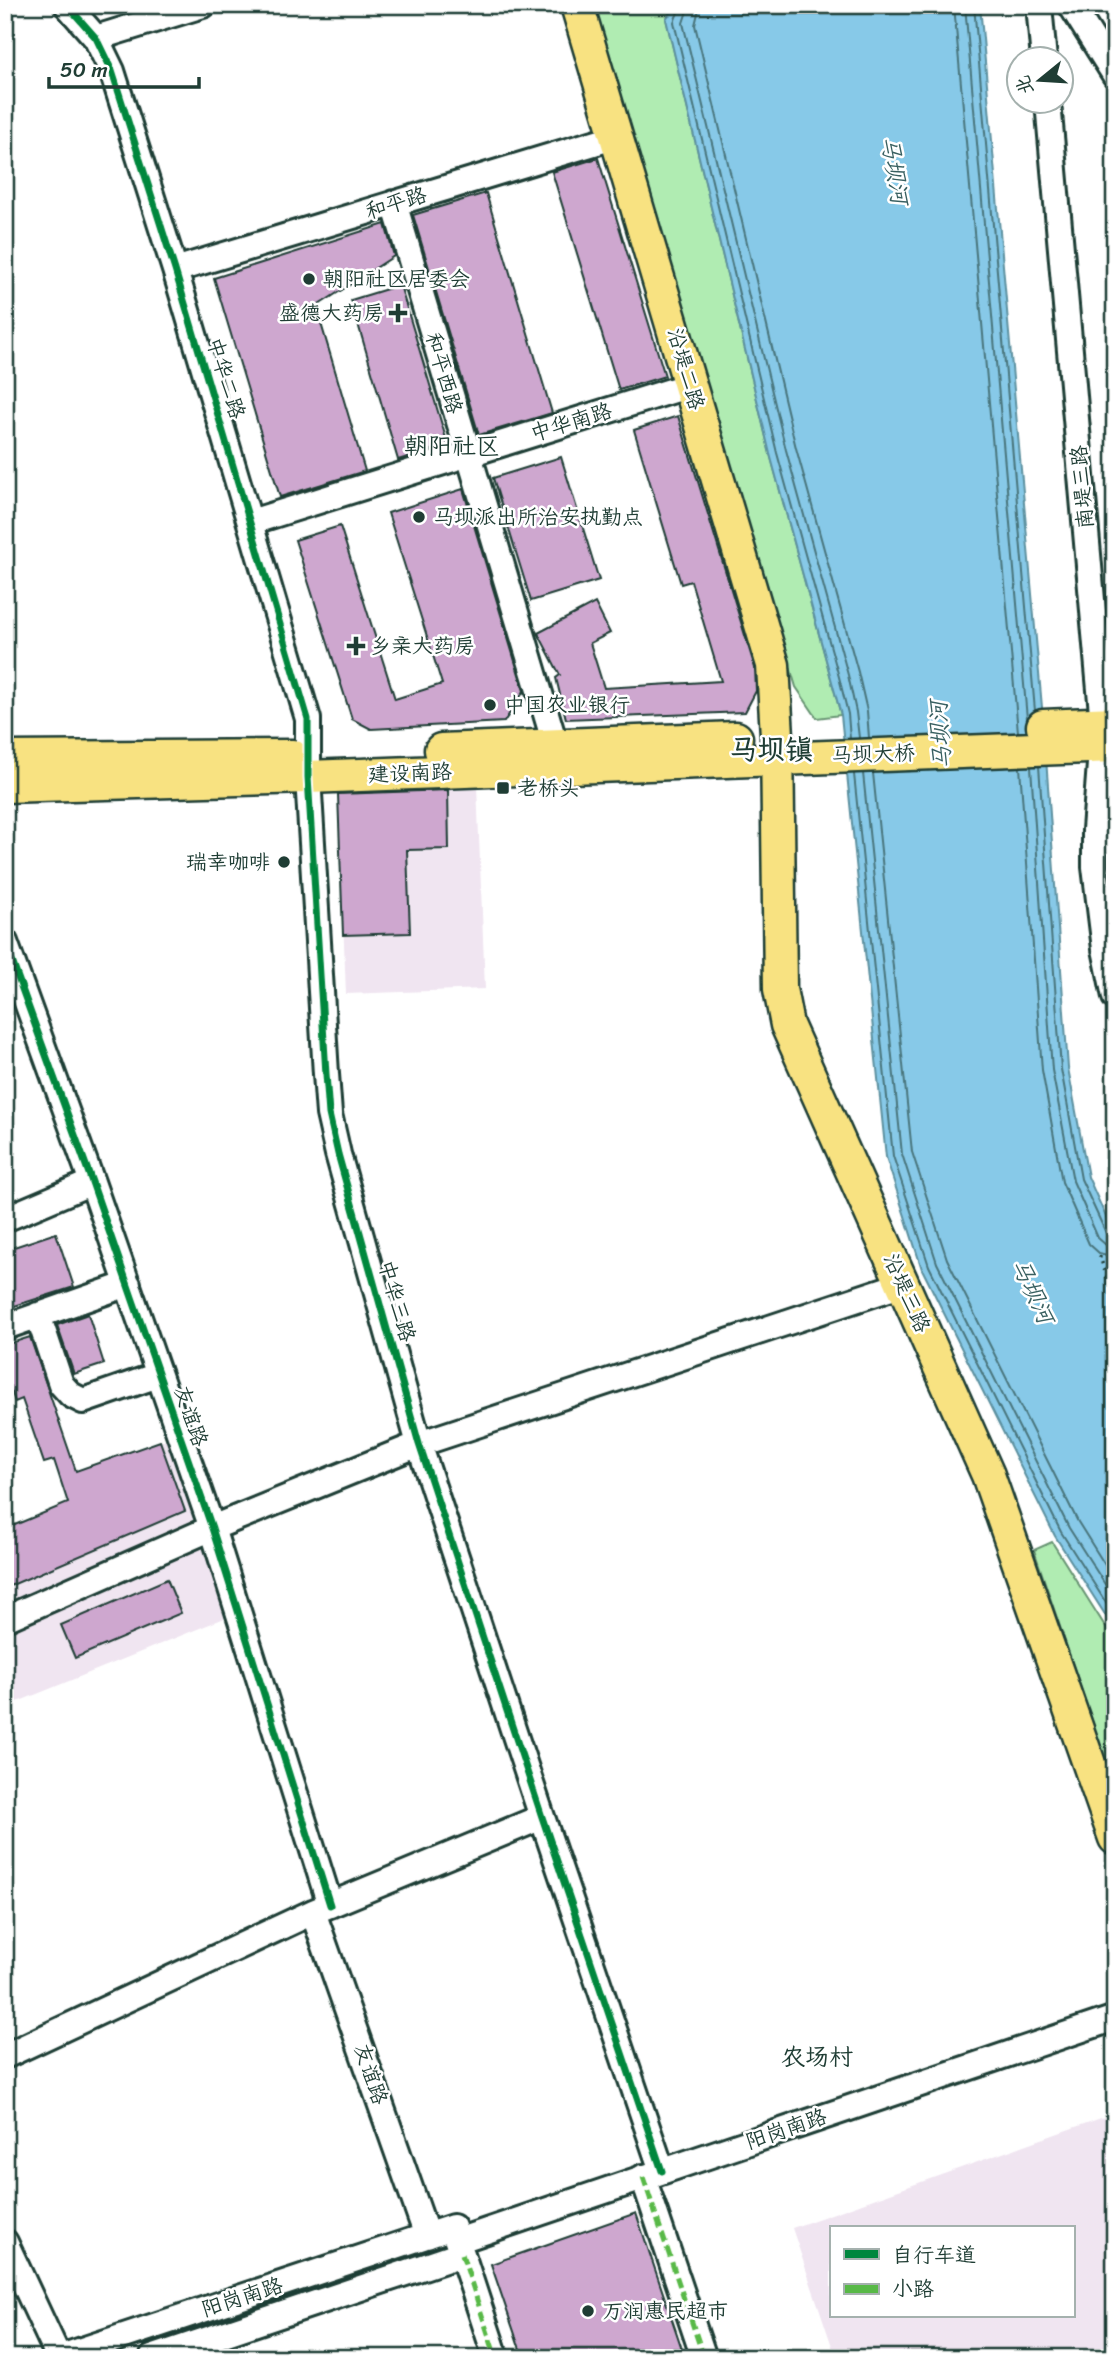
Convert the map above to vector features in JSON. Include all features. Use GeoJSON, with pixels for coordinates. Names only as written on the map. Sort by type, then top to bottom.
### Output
{"type":"FeatureCollection","features":[{"type":"Feature","properties":{"kind":"main road","name":"沿堤二路"},"geometry":{"type":"LineString","coordinates":[[577,5],[768,643],[773,665],[777,747]]}},
{"type":"Feature","properties":{"kind":"main road","name":"马坝大桥"},"geometry":{"type":"LineString","coordinates":[[814,746],[1109,735]]}},
{"type":"Feature","properties":{"kind":"main road","name":"建设南路"},"geometry":{"type":"LineString","coordinates":[[5,786],[308,766],[555,744],[777,747]]}},
{"type":"Feature","properties":{"kind":"main road","name":"建设南路"},"geometry":{"type":"LineString","coordinates":[[5,758],[308,766],[814,746]]}},
{"type":"Feature","properties":{"kind":"main road","name":"沿堤三路"},"geometry":{"type":"LineString","coordinates":[[777,747],[782,1004],[795,1046],[993,1487],[1115,1838]]}},
{"type":"Feature","properties":{"kind":"street","name":"中华二路"},"geometry":{"type":"LineString","coordinates":[[67,5],[96,38],[112,71],[175,270],[308,719],[308,766]]}},
{"type":"Feature","properties":{"kind":"street"},"geometry":{"type":"LineString","coordinates":[[96,38],[203,5]]}},
{"type":"Feature","properties":{"kind":"street"},"geometry":{"type":"LineString","coordinates":[[1039,5],[1043,46]]}},
{"type":"Feature","properties":{"kind":"street"},"geometry":{"type":"LineString","coordinates":[[1071,5],[1115,75]]}},
{"type":"Feature","properties":{"kind":"street","name":"南堤三路"},"geometry":{"type":"LineString","coordinates":[[1049,116],[1109,735],[1096,818],[1095,867],[1103,937],[1115,997]]}},
{"type":"Feature","properties":{"kind":"street","name":"和平路"},"geometry":{"type":"LineString","coordinates":[[175,270],[617,136]]}},
{"type":"Feature","properties":{"kind":"street","name":"和平西路"},"geometry":{"type":"LineString","coordinates":[[394,203],[555,744]]}},
{"type":"Feature","properties":{"kind":"street","name":"中华南路"},"geometry":{"type":"LineString","coordinates":[[251,522],[690,385]]}},
{"type":"Feature","properties":{"kind":"street","name":"中华三路"},"geometry":{"type":"LineString","coordinates":[[308,766],[329,1114],[338,1154],[419,1444],[542,1817],[653,2174],[704,2358]]}},
{"type":"Feature","properties":{"kind":"street","name":"友谊路"},"geometry":{"type":"LineString","coordinates":[[5,942],[10,968],[92,1182],[212,1528],[322,1909],[427,2236]]}},
{"type":"Feature","properties":{"kind":"street"},"geometry":{"type":"LineString","coordinates":[[5,1219],[92,1182]]}},
{"type":"Feature","properties":{"kind":"street"},"geometry":{"type":"LineString","coordinates":[[5,1327],[128,1284]]}},
{"type":"Feature","properties":{"kind":"street"},"geometry":{"type":"LineString","coordinates":[[5,1619],[212,1528],[419,1444],[903,1284]]}},
{"type":"Feature","properties":{"kind":"street"},"geometry":{"type":"LineString","coordinates":[[38,1315],[61,1384],[71,1395],[83,1401],[158,1375]]}},
{"type":"Feature","properties":{"kind":"street"},"geometry":{"type":"LineString","coordinates":[[5,2056],[322,1909],[542,1817]]}},
{"type":"Feature","properties":{"kind":"street","name":"阳岗南路"},"geometry":{"type":"LineString","coordinates":[[152,2358],[653,2174],[1115,2018]]}},
{"type":"Feature","properties":{"kind":"street","name":"阳岗南路"},"geometry":{"type":"LineString","coordinates":[[59,2358],[453,2227],[459,2247]]}},
{"type":"Feature","properties":{"kind":"street"},"geometry":{"type":"LineString","coordinates":[[5,2242],[59,2358]]}},
{"type":"Feature","properties":{"kind":"street"},"geometry":{"type":"LineString","coordinates":[[459,2247],[496,2358]]}},
{"type":"Feature","properties":{"kind":"path"},"geometry":{"type":"LineString","coordinates":[[1115,1253],[1100,1257],[1115,1301]]}},
{"type":"Feature","properties":{"kind":"shaded area"},"geometry":{"type":"Polygon","coordinates":[[[477,786],[485,989],[346,994],[338,791],[477,786]]]}},
{"type":"Feature","properties":{"kind":"shaded area"},"geometry":{"type":"Polygon","coordinates":[[[167,1439],[227,1617],[5,1707],[5,1529],[109,1485],[101,1462],[167,1439]]]}},
{"type":"Feature","properties":{"kind":"shaded area"},"geometry":{"type":"Polygon","coordinates":[[[1115,2113],[1115,2358],[836,2358],[792,2228],[1115,2113]]]}},
{"type":"Feature","properties":{"kind":"green space"},"geometry":{"type":"Polygon","coordinates":[[[592,5],[675,5],[666,19],[770,454],[841,715],[817,718],[796,687],[592,5]]]}},
{"type":"Feature","properties":{"kind":"green space"},"geometry":{"type":"Polygon","coordinates":[[[1052,1542],[1115,1642],[1115,1789],[1034,1550],[1052,1542]]]}},
{"type":"Feature","properties":{"kind":"water","name":"马坝河"},"geometry":{"type":"Polygon","coordinates":[[[675,5],[980,5],[1044,730],[1068,1068],[1088,1177],[1115,1237],[1115,1630],[1055,1536],[922,1269],[886,1157],[841,715],[770,454],[666,19],[675,5]]]}},
{"type":"Feature","properties":{"kind":"building"},"geometry":{"type":"Polygon","coordinates":[[[598,158],[665,376],[619,390],[552,172],[598,158]]]}},
{"type":"Feature","properties":{"kind":"building"},"geometry":{"type":"Polygon","coordinates":[[[486,193],[552,413],[479,435],[413,215],[486,193]]]}},
{"type":"Feature","properties":{"kind":"building"},"geometry":{"type":"Polygon","coordinates":[[[385,224],[394,256],[308,312],[317,310],[365,471],[280,497],[214,278],[385,224]]]}},
{"type":"Feature","properties":{"kind":"building"},"geometry":{"type":"Polygon","coordinates":[[[400,285],[448,445],[398,460],[351,300],[400,285]]]}},
{"type":"Feature","properties":{"kind":"building"},"geometry":{"type":"Polygon","coordinates":[[[678,416],[755,668],[756,691],[745,712],[566,719],[556,678],[560,675],[538,633],[595,603],[610,633],[590,643],[604,688],[721,681],[691,581],[681,584],[634,430],[678,416]]]}},
{"type":"Feature","properties":{"kind":"building"},"geometry":{"type":"Polygon","coordinates":[[[561,457],[599,580],[531,601],[493,478],[561,457]]]}},
{"type":"Feature","properties":{"kind":"building"},"geometry":{"type":"Polygon","coordinates":[[[463,489],[524,691],[504,722],[371,729],[352,719],[295,540],[340,526],[395,699],[442,684],[388,513],[463,489]]]}},
{"type":"Feature","properties":{"kind":"building"},"geometry":{"type":"Polygon","coordinates":[[[448,790],[449,849],[407,850],[410,933],[343,935],[338,794],[448,790]]]}},
{"type":"Feature","properties":{"kind":"building"},"geometry":{"type":"Polygon","coordinates":[[[56,1233],[74,1287],[5,1309],[5,1250],[56,1233]]]}},
{"type":"Feature","properties":{"kind":"building"},"geometry":{"type":"Polygon","coordinates":[[[88,1314],[104,1364],[74,1374],[57,1325],[88,1314]]]}},
{"type":"Feature","properties":{"kind":"building"},"geometry":{"type":"Polygon","coordinates":[[[30,1337],[76,1471],[160,1441],[185,1511],[5,1588],[5,1529],[68,1503],[54,1460],[44,1463],[22,1399],[15,1402],[5,1372],[5,1345],[30,1337]]]}},
{"type":"Feature","properties":{"kind":"building"},"geometry":{"type":"Polygon","coordinates":[[[167,1579],[181,1613],[75,1658],[61,1625],[167,1579]]]}},
{"type":"Feature","properties":{"kind":"building","name":"万润惠民超市"},"geometry":{"type":"Polygon","coordinates":[[[636,2213],[685,2358],[523,2358],[491,2264],[636,2213]]]}},
{"type":"Feature","properties":{"kind":"marked path"},"geometry":{"type":"LineString","coordinates":[[643,2177],[704,2358]]}},
{"type":"Feature","properties":{"kind":"marked path"},"geometry":{"type":"LineString","coordinates":[[462,2254],[496,2358]]}},
{"type":"Feature","properties":{"kind":"cycle path"},"geometry":{"type":"LineString","coordinates":[[67,5],[96,38],[112,71],[175,270],[308,719],[308,777],[326,1074],[329,1114],[338,1154],[419,1444],[662,2171]]}},
{"type":"Feature","properties":{"kind":"cycle path"},"geometry":{"type":"LineString","coordinates":[[5,942],[212,1528],[330,1905]]}},
{"type":"Feature","properties":{"kind":"place","name":"朝阳社区居委会"},"geometry":{"type":"Point","coordinates":[309,279]}},
{"type":"Feature","properties":{"kind":"place","name":"盛德大药房"},"geometry":{"type":"Point","coordinates":[398,313]}},
{"type":"Feature","properties":{"kind":"place","name":"马坝派出所治安执勤点"},"geometry":{"type":"Point","coordinates":[419,517]}},
{"type":"Feature","properties":{"kind":"place","name":"乡亲大药房"},"geometry":{"type":"Point","coordinates":[356,646]}},
{"type":"Feature","properties":{"kind":"place","name":"中国农业银行"},"geometry":{"type":"Point","coordinates":[490,705]}},
{"type":"Feature","properties":{"kind":"place","name":"老桥头"},"geometry":{"type":"Point","coordinates":[503,788]}},
{"type":"Feature","properties":{"kind":"place","name":"瑞幸咖啡"},"geometry":{"type":"Point","coordinates":[284,862]}},
{"type":"Feature","properties":{"kind":"place","name":"万润惠民超市"},"geometry":{"type":"Point","coordinates":[588,2311]}},
{"type":"Feature","properties":{"kind":"district","name":"朝阳社区"},"geometry":{"type":"Point","coordinates":[452,446]}},
{"type":"Feature","properties":{"kind":"district","name":"马坝镇"},"geometry":{"type":"Point","coordinates":[771,749]}},
{"type":"Feature","properties":{"kind":"district","name":"农场村"},"geometry":{"type":"Point","coordinates":[817,2057]}}]}
